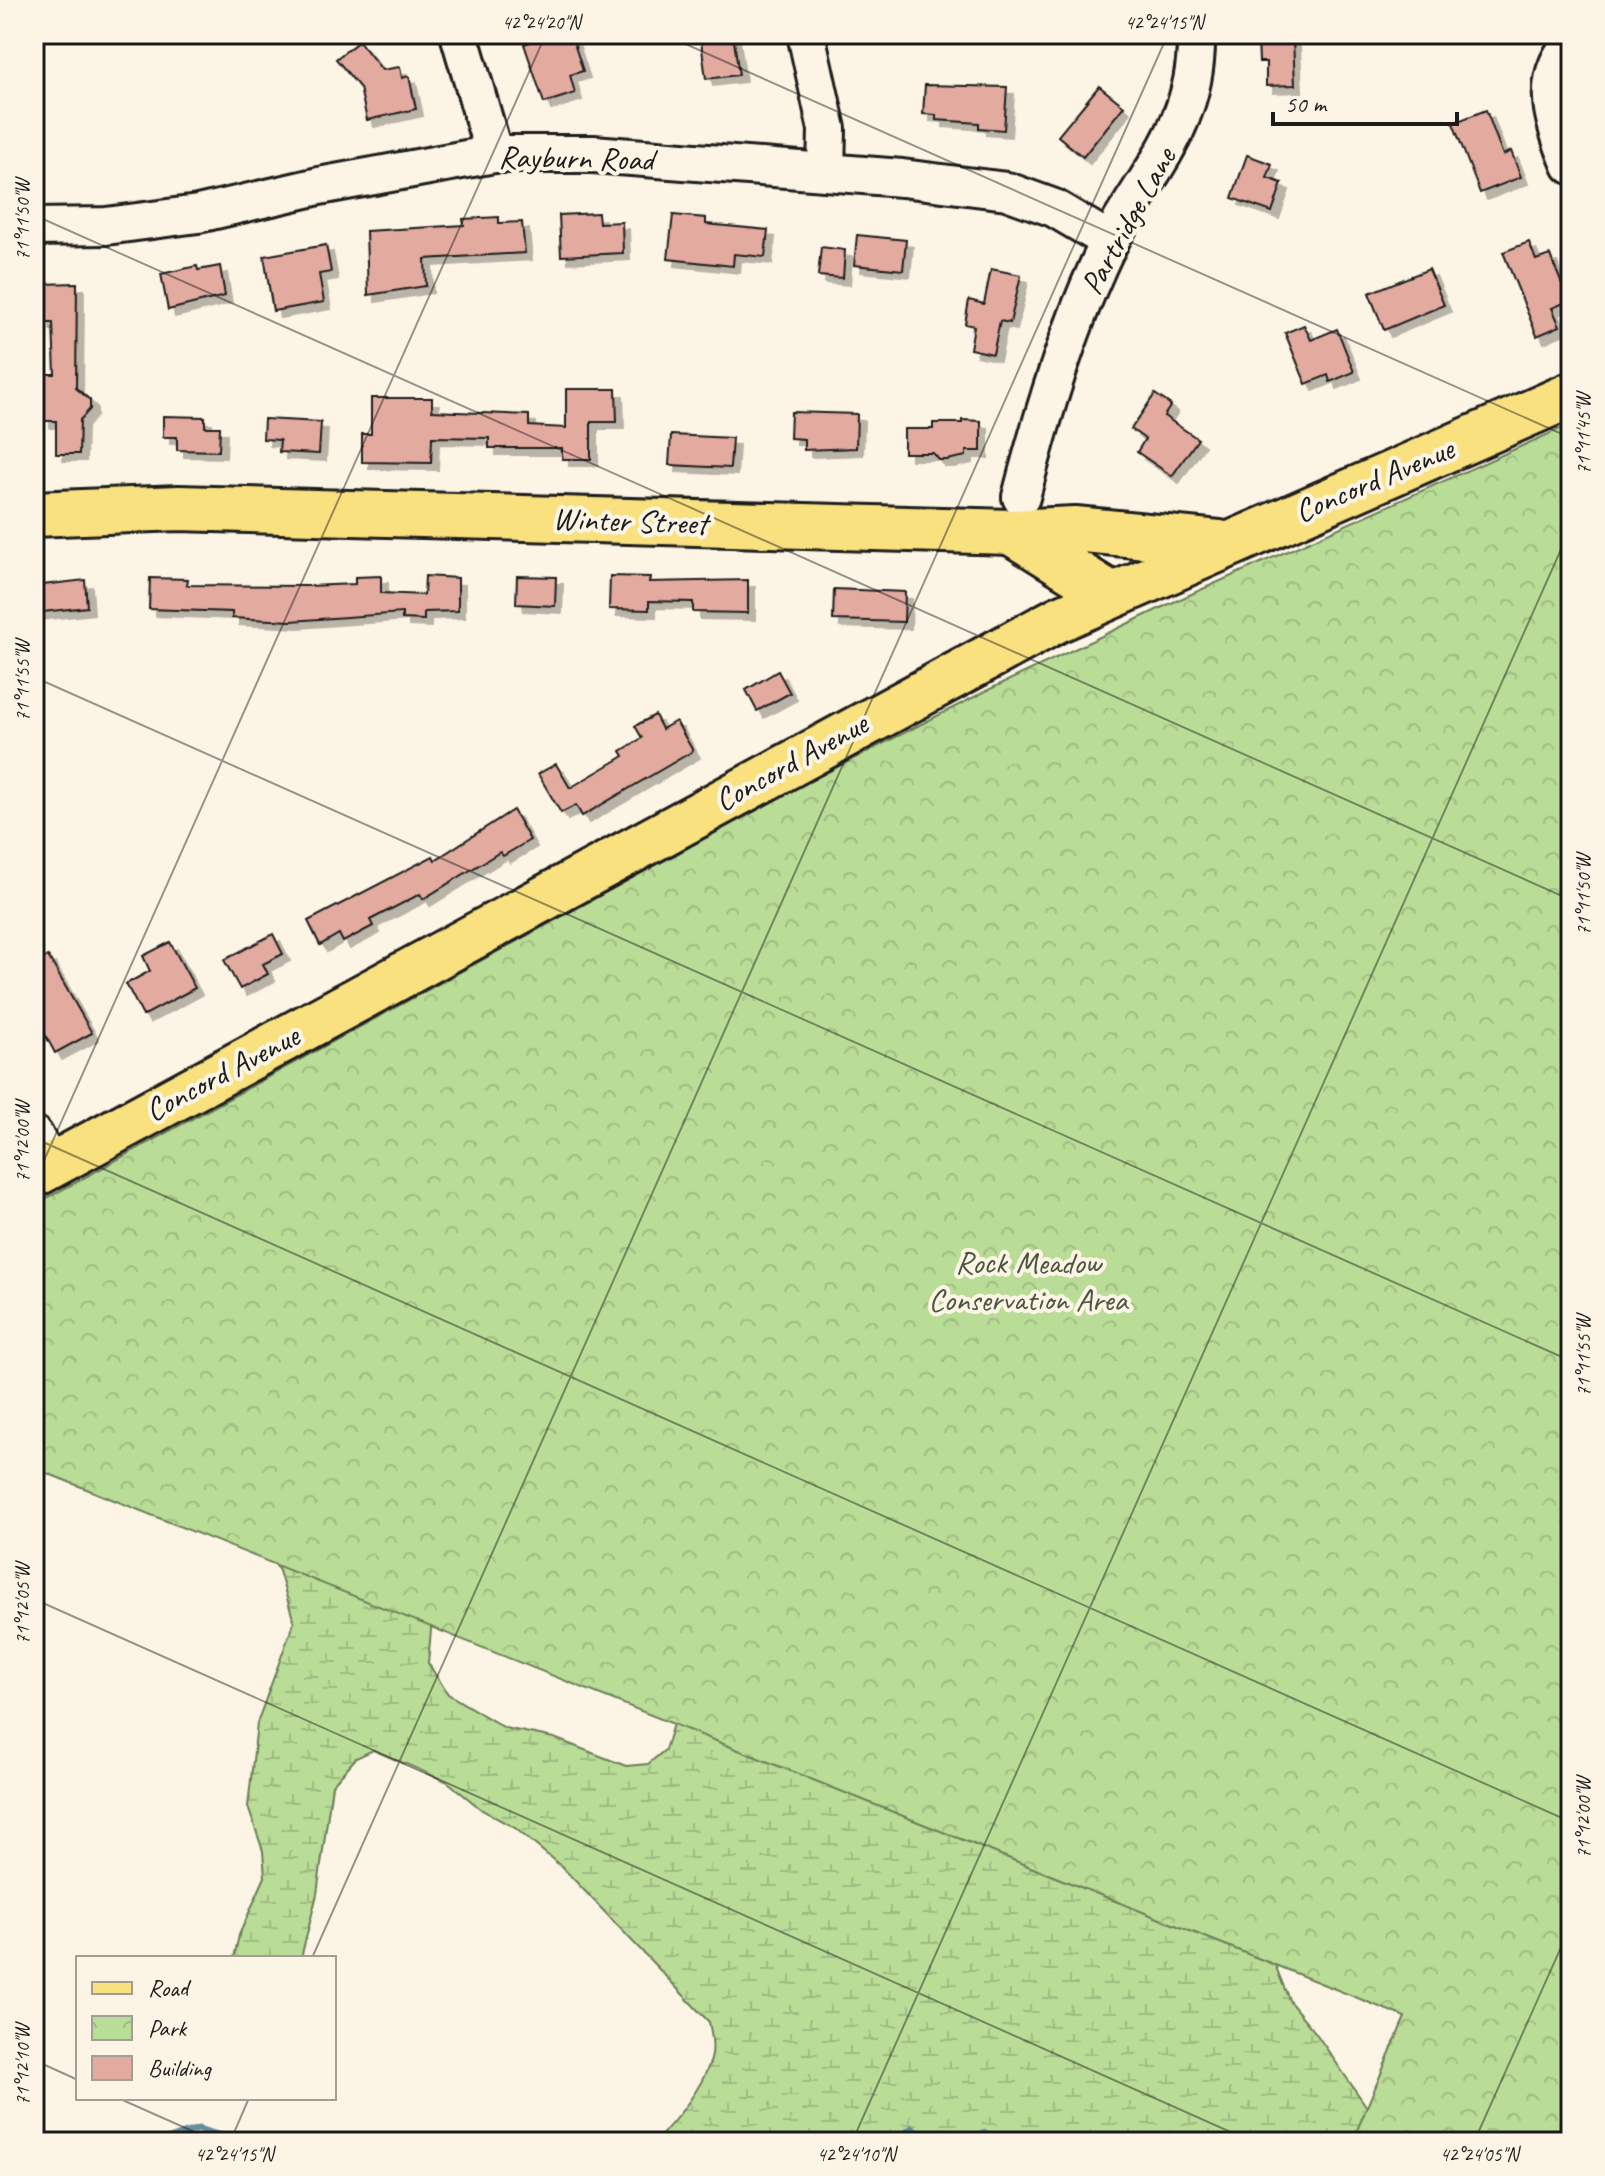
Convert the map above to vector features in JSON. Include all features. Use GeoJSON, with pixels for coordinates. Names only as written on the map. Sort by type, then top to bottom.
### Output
{"type":"FeatureCollection","features":[{"type":"Feature","properties":{"kind":"main road","name":"Concord Avenue"},"geometry":{"type":"LineString","coordinates":[[40,1158],[1033,632],[1226,544],[1571,395]]}},
{"type":"Feature","properties":{"kind":"main road","name":"Winter Street"},"geometry":{"type":"LineString","coordinates":[[34,514],[179,508],[1022,525],[1226,544]]}},
{"type":"Feature","properties":{"kind":"main road"},"geometry":{"type":"LineString","coordinates":[[1022,525],[1122,590]]}},
{"type":"Feature","properties":{"kind":"main road"},"geometry":{"type":"LineString","coordinates":[[1022,525],[1042,563],[1045,591],[1033,632]]}},
{"type":"Feature","properties":{"kind":"main road"},"geometry":{"type":"LineString","coordinates":[[1075,529],[1106,549],[1122,590]]}},
{"type":"Feature","properties":{"kind":"street"},"geometry":{"type":"LineString","coordinates":[[459,34],[494,154]]}},
{"type":"Feature","properties":{"kind":"street"},"geometry":{"type":"LineString","coordinates":[[806,34],[827,129],[826,172]]}},
{"type":"Feature","properties":{"kind":"street","name":"Partridge Lane"},"geometry":{"type":"LineString","coordinates":[[1022,525],[1060,367],[1092,279],[1110,241],[1167,151],[1188,104],[1194,81],[1196,34]]}},
{"type":"Feature","properties":{"kind":"street"},"geometry":{"type":"LineString","coordinates":[[1571,44],[1555,70],[1551,96],[1555,124],[1571,165]]}},
{"type":"Feature","properties":{"kind":"street","name":"Rayburn Road"},"geometry":{"type":"LineString","coordinates":[[34,227],[106,226],[198,214],[319,186],[494,154],[593,154],[826,172],[1007,191],[1054,208],[1110,241]]}},
{"type":"Feature","properties":{"kind":"green space","name":"Rock Meadow Conservation Area"},"geometry":{"type":"Polygon","coordinates":[[[1571,424],[1571,2142],[1352,2142],[1405,2017],[34,1468],[34,1205],[808,782],[986,691],[1167,605],[1571,424]]]}},
{"type":"Feature","properties":{"kind":"green space"},"geometry":{"type":"Polygon","coordinates":[[[34,1333],[432,1619],[428,1663],[448,1694],[505,1728],[554,1738],[626,1766],[648,1764],[665,1750],[673,1724],[672,1702],[1265,1940],[1290,2002],[1315,2032],[1391,2142],[655,2142],[685,2106],[705,2075],[712,2049],[709,2022],[563,1868],[515,1828],[482,1810],[448,1782],[373,1750],[356,1758],[332,1785],[317,1894],[302,1956],[234,1956],[239,1935],[265,1877],[263,1851],[248,1807],[257,1723],[294,1622],[279,1571],[261,1540],[34,1333]]]}},
{"type":"Feature","properties":{"kind":"building"},"geometry":{"type":"Polygon","coordinates":[[[554,34],[571,34],[583,71],[570,75],[575,93],[544,103],[524,44],[554,34]]]}},
{"type":"Feature","properties":{"kind":"building"},"geometry":{"type":"Polygon","coordinates":[[[700,34],[733,34],[739,75],[706,79],[700,34]]]}},
{"type":"Feature","properties":{"kind":"building"},"geometry":{"type":"Polygon","coordinates":[[[1293,39],[1295,85],[1266,86],[1266,62],[1259,62],[1258,40],[1293,39]]]}},
{"type":"Feature","properties":{"kind":"building"},"geometry":{"type":"Polygon","coordinates":[[[359,41],[382,70],[400,67],[402,78],[409,76],[416,109],[367,120],[360,88],[336,59],[359,41]]]}},
{"type":"Feature","properties":{"kind":"building"},"geometry":{"type":"Polygon","coordinates":[[[925,85],[1007,87],[1004,130],[979,128],[979,123],[936,120],[936,115],[923,114],[925,85]]]}},
{"type":"Feature","properties":{"kind":"building"},"geometry":{"type":"Polygon","coordinates":[[[1099,86],[1124,106],[1083,157],[1058,136],[1099,86]]]}},
{"type":"Feature","properties":{"kind":"building"},"geometry":{"type":"Polygon","coordinates":[[[1486,110],[1503,155],[1511,151],[1521,177],[1480,193],[1453,123],[1486,110]]]}},
{"type":"Feature","properties":{"kind":"building"},"geometry":{"type":"Polygon","coordinates":[[[1247,155],[1272,164],[1267,178],[1282,183],[1272,212],[1232,198],[1247,155]]]}},
{"type":"Feature","properties":{"kind":"building"},"geometry":{"type":"Polygon","coordinates":[[[598,213],[599,223],[622,222],[623,253],[561,256],[559,215],[598,213]]]}},
{"type":"Feature","properties":{"kind":"building"},"geometry":{"type":"Polygon","coordinates":[[[673,215],[706,218],[706,224],[768,230],[765,257],[734,254],[733,266],[668,259],[673,215]]]}},
{"type":"Feature","properties":{"kind":"building"},"geometry":{"type":"Polygon","coordinates":[[[499,217],[499,223],[522,222],[525,253],[425,259],[426,286],[368,295],[366,231],[464,225],[463,219],[499,217]]]}},
{"type":"Feature","properties":{"kind":"building"},"geometry":{"type":"Polygon","coordinates":[[[857,235],[906,240],[903,270],[854,265],[857,235]]]}},
{"type":"Feature","properties":{"kind":"building"},"geometry":{"type":"Polygon","coordinates":[[[1529,242],[1536,260],[1550,255],[1569,301],[1552,308],[1560,326],[1537,336],[1503,252],[1529,242]]]}},
{"type":"Feature","properties":{"kind":"building"},"geometry":{"type":"Polygon","coordinates":[[[326,245],[331,272],[319,274],[324,302],[273,311],[264,256],[326,245]]]}},
{"type":"Feature","properties":{"kind":"building"},"geometry":{"type":"Polygon","coordinates":[[[821,247],[845,250],[843,278],[818,276],[821,247]]]}},
{"type":"Feature","properties":{"kind":"building"},"geometry":{"type":"Polygon","coordinates":[[[197,266],[198,270],[220,266],[225,296],[168,310],[161,274],[197,266]]]}},
{"type":"Feature","properties":{"kind":"building"},"geometry":{"type":"Polygon","coordinates":[[[991,269],[1021,275],[1010,323],[1000,321],[993,354],[970,349],[974,326],[965,324],[969,300],[984,304],[991,269]]]}},
{"type":"Feature","properties":{"kind":"building"},"geometry":{"type":"Polygon","coordinates":[[[1429,269],[1444,305],[1384,330],[1369,293],[1429,269]]]}},
{"type":"Feature","properties":{"kind":"building"},"geometry":{"type":"Polygon","coordinates":[[[77,283],[76,388],[90,400],[90,409],[80,420],[79,454],[56,454],[56,421],[43,421],[44,374],[55,374],[53,323],[43,323],[42,284],[77,283]]]}},
{"type":"Feature","properties":{"kind":"building"},"geometry":{"type":"Polygon","coordinates":[[[1304,325],[1311,340],[1337,329],[1354,372],[1330,382],[1328,375],[1306,384],[1285,333],[1304,325]]]}},
{"type":"Feature","properties":{"kind":"building"},"geometry":{"type":"Polygon","coordinates":[[[566,389],[616,389],[617,422],[591,422],[591,459],[562,459],[562,448],[489,448],[489,438],[432,437],[431,463],[362,462],[362,434],[371,434],[371,398],[432,398],[432,411],[529,415],[529,426],[566,428],[566,389]]]}},
{"type":"Feature","properties":{"kind":"building"},"geometry":{"type":"Polygon","coordinates":[[[1155,394],[1171,405],[1164,416],[1198,439],[1172,476],[1137,452],[1145,439],[1131,429],[1155,394]]]}},
{"type":"Feature","properties":{"kind":"building"},"geometry":{"type":"Polygon","coordinates":[[[791,412],[857,414],[856,448],[804,450],[804,439],[790,438],[791,412]]]}},
{"type":"Feature","properties":{"kind":"building"},"geometry":{"type":"Polygon","coordinates":[[[163,416],[205,417],[205,427],[220,427],[219,451],[177,450],[177,437],[163,437],[163,416]]]}},
{"type":"Feature","properties":{"kind":"building"},"geometry":{"type":"Polygon","coordinates":[[[264,419],[321,422],[319,454],[279,452],[280,440],[263,439],[264,419]]]}},
{"type":"Feature","properties":{"kind":"building"},"geometry":{"type":"Polygon","coordinates":[[[962,420],[981,421],[981,451],[966,451],[966,456],[947,460],[939,460],[933,453],[904,453],[904,429],[933,429],[933,423],[962,423],[962,420]]]}},
{"type":"Feature","properties":{"kind":"building"},"geometry":{"type":"Polygon","coordinates":[[[671,435],[732,438],[730,468],[669,465],[671,435]]]}},
{"type":"Feature","properties":{"kind":"building"},"geometry":{"type":"Polygon","coordinates":[[[381,576],[381,593],[424,595],[425,576],[458,578],[458,611],[424,612],[424,620],[402,619],[402,613],[291,621],[232,618],[232,612],[149,609],[150,578],[188,579],[187,585],[308,586],[355,584],[355,577],[381,576]]]}},
{"type":"Feature","properties":{"kind":"building"},"geometry":{"type":"Polygon","coordinates":[[[517,576],[556,577],[555,606],[516,604],[517,576]]]}},
{"type":"Feature","properties":{"kind":"building"},"geometry":{"type":"Polygon","coordinates":[[[610,576],[650,577],[649,582],[748,580],[748,613],[693,612],[693,602],[649,601],[649,610],[609,609],[610,576]]]}},
{"type":"Feature","properties":{"kind":"building"},"geometry":{"type":"Polygon","coordinates":[[[85,580],[87,607],[34,613],[34,586],[85,580]]]}},
{"type":"Feature","properties":{"kind":"building"},"geometry":{"type":"Polygon","coordinates":[[[834,589],[905,592],[904,622],[833,620],[834,589]]]}},
{"type":"Feature","properties":{"kind":"building"},"geometry":{"type":"Polygon","coordinates":[[[778,671],[790,693],[757,711],[746,690],[778,671]]]}},
{"type":"Feature","properties":{"kind":"building"},"geometry":{"type":"Polygon","coordinates":[[[655,715],[662,729],[676,721],[693,751],[582,816],[576,805],[561,813],[538,774],[556,764],[570,788],[624,756],[621,751],[642,738],[635,726],[655,715]]]}},
{"type":"Feature","properties":{"kind":"building"},"geometry":{"type":"Polygon","coordinates":[[[513,810],[530,840],[503,856],[500,852],[423,899],[420,894],[370,920],[373,926],[343,942],[339,934],[320,945],[308,921],[433,856],[435,860],[513,810]]]}},
{"type":"Feature","properties":{"kind":"building"},"geometry":{"type":"Polygon","coordinates":[[[273,934],[283,954],[263,964],[268,974],[240,989],[224,960],[273,934]]]}},
{"type":"Feature","properties":{"kind":"building"},"geometry":{"type":"Polygon","coordinates":[[[170,942],[195,988],[143,1016],[126,984],[150,971],[143,956],[170,942]]]}},
{"type":"Feature","properties":{"kind":"building"},"geometry":{"type":"Polygon","coordinates":[[[48,956],[92,1033],[55,1053],[34,1014],[34,964],[48,956]]]}},
{"type":"Feature","properties":{"kind":"waterway"},"geometry":{"type":"LineString","coordinates":[[894,2142],[912,2128],[931,2142]]}},
{"type":"Feature","properties":{"kind":"waterway"},"geometry":{"type":"LineString","coordinates":[[161,2142],[198,2129],[241,2142]]}},
{"type":"Feature","properties":{"kind":"waterway"},"geometry":{"type":"LineString","coordinates":[[965,2142],[984,2133],[1010,2142]]}},
{"type":"Feature","properties":{"kind":"waterway"},"geometry":{"type":"LineString","coordinates":[[314,2142],[361,2136],[369,2142]]}}]}
